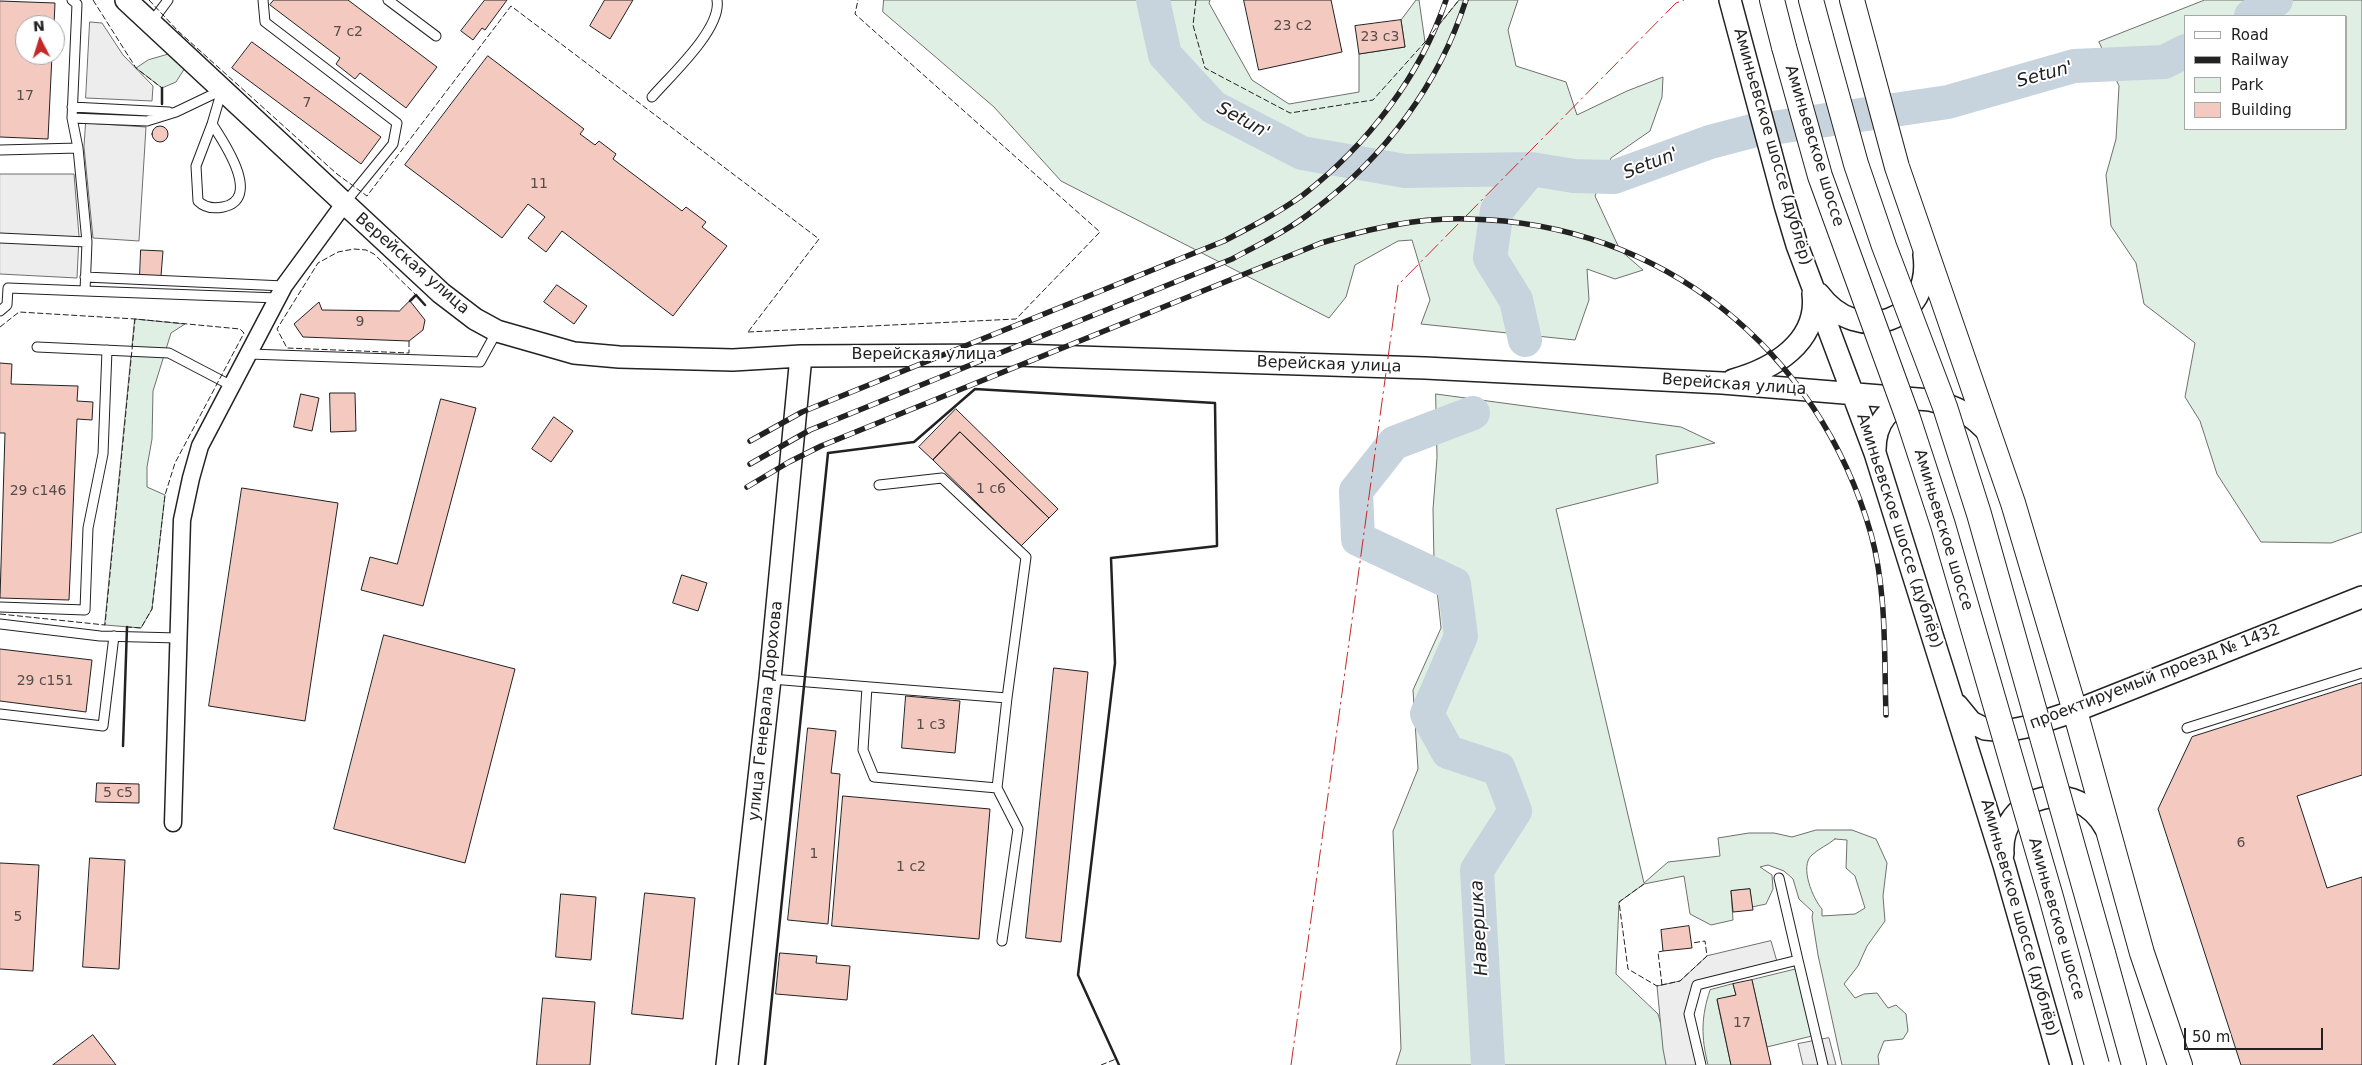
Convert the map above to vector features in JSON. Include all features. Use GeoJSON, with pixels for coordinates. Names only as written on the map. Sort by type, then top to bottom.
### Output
{"type":"FeatureCollection","features":[{"type":"Feature","properties":{"kind":"main road","name":"Аминьевское шоссе"},"geometry":{"type":"LineString","coordinates":[[1772,0],[1820,176],[1908,418],[1943,525],[2048,887],[2097,1065]]}},
{"type":"Feature","properties":{"kind":"main road"},"geometry":{"type":"LineString","coordinates":[[1811,0],[1856,164],[1884,246],[1945,407],[1979,514],[2134,1065]]}},
{"type":"Feature","properties":{"kind":"main road"},"geometry":{"type":"LineString","coordinates":[[1852,0],[1897,167],[1923,247],[2014,503],[2075,711],[2142,953],[2180,1065]]}},
{"type":"Feature","properties":{"kind":"street","name":"Верейская улица"},"geometry":{"type":"LineString","coordinates":[[126,0],[441,293],[475,319],[497,331],[574,353],[620,357],[733,360],[800,356],[1025,355],[1425,368],[1722,383],[1918,399],[1947,404],[1968,413],[1991,436]]}},
{"type":"Feature","properties":{"kind":"street","name":"Аминьевское шоссе (дублёр)"},"geometry":{"type":"LineString","coordinates":[[1730,0],[1785,205],[1875,453],[2004,865],[2061,1065]]}},
{"type":"Feature","properties":{"kind":"street"},"geometry":{"type":"LineString","coordinates":[[173,823],[182,520],[190,478],[200,446],[281,292],[344,204]]}},
{"type":"Feature","properties":{"kind":"street"},"geometry":{"type":"LineString","coordinates":[[1813,286],[1826,304],[1844,318],[1866,323],[1888,320],[1907,309],[1921,291],[1926,269],[1923,247]]}},
{"type":"Feature","properties":{"kind":"street"},"geometry":{"type":"LineString","coordinates":[[1722,383],[1752,375],[1774,364],[1795,348],[1806,332],[1811,318],[1814,302],[1813,286]]}},
{"type":"Feature","properties":{"kind":"street","name":"улица Генерала Дорохова"},"geometry":{"type":"LineString","coordinates":[[727,1065],[770,679],[800,356]]}},
{"type":"Feature","properties":{"kind":"street"},"geometry":{"type":"LineString","coordinates":[[1875,453],[1875,436],[1884,416],[1900,404],[1918,399]]}},
{"type":"Feature","properties":{"kind":"street","name":"проектируемый проезд № 1432"},"geometry":{"type":"LineString","coordinates":[[1954,701],[1971,722],[1985,729],[2006,731],[2026,727],[2075,711],[2362,597]]}},
{"type":"Feature","properties":{"kind":"street"},"geometry":{"type":"LineString","coordinates":[[2004,865],[2003,843],[2009,824],[2023,807],[2042,798],[2063,796],[2083,803],[2099,817],[2109,836]]}},
{"type":"Feature","properties":{"kind":"lane"},"geometry":{"type":"LineString","coordinates":[[72,0],[77,4],[72,118],[78,148],[87,242],[85,290]]}},
{"type":"Feature","properties":{"kind":"lane"},"geometry":{"type":"LineString","coordinates":[[151,23],[168,0]]}},
{"type":"Feature","properties":{"kind":"lane"},"geometry":{"type":"LineString","coordinates":[[263,0],[265,22],[398,123],[393,144],[344,204]]}},
{"type":"Feature","properties":{"kind":"lane"},"geometry":{"type":"LineString","coordinates":[[388,0],[436,36]]}},
{"type":"Feature","properties":{"kind":"lane"},"geometry":{"type":"LineString","coordinates":[[652,97],[709,31],[718,6],[717,0]]}},
{"type":"Feature","properties":{"kind":"lane"},"geometry":{"type":"LineString","coordinates":[[72,118],[147,121],[176,112],[222,90]]}},
{"type":"Feature","properties":{"kind":"lane"},"geometry":{"type":"LineString","coordinates":[[212,124],[233,159],[239,175],[239,193],[236,201],[230,205],[211,208],[203,206],[198,201],[196,166],[212,124],[222,90]]}},
{"type":"Feature","properties":{"kind":"lane"},"geometry":{"type":"LineString","coordinates":[[72,107],[176,112]]}},
{"type":"Feature","properties":{"kind":"lane"},"geometry":{"type":"LineString","coordinates":[[0,150],[78,148]]}},
{"type":"Feature","properties":{"kind":"lane"},"geometry":{"type":"LineString","coordinates":[[0,238],[87,242]]}},
{"type":"Feature","properties":{"kind":"lane"},"geometry":{"type":"LineString","coordinates":[[85,277],[281,292]]}},
{"type":"Feature","properties":{"kind":"lane"},"geometry":{"type":"LineString","coordinates":[[0,311],[7,305],[8,288],[281,292]]}},
{"type":"Feature","properties":{"kind":"lane"},"geometry":{"type":"LineString","coordinates":[[249,354],[480,362],[497,331]]}},
{"type":"Feature","properties":{"kind":"lane"},"geometry":{"type":"LineString","coordinates":[[37,347],[169,352],[232,386]]}},
{"type":"Feature","properties":{"kind":"lane"},"geometry":{"type":"LineString","coordinates":[[0,607],[85,610],[88,528],[103,454],[108,350]]}},
{"type":"Feature","properties":{"kind":"lane"},"geometry":{"type":"LineString","coordinates":[[879,485],[942,478],[1026,556],[997,788],[1018,829],[1002,942]]}},
{"type":"Feature","properties":{"kind":"lane"},"geometry":{"type":"LineString","coordinates":[[0,624],[114,636],[178,638]]}},
{"type":"Feature","properties":{"kind":"lane"},"geometry":{"type":"LineString","coordinates":[[0,714],[103,726],[114,636]]}},
{"type":"Feature","properties":{"kind":"lane"},"geometry":{"type":"LineString","coordinates":[[2188,728],[2362,673]]}},
{"type":"Feature","properties":{"kind":"lane"},"geometry":{"type":"LineString","coordinates":[[770,679],[1007,698]]}},
{"type":"Feature","properties":{"kind":"lane"},"geometry":{"type":"LineString","coordinates":[[868,687],[862,750],[874,777],[997,788]]}},
{"type":"Feature","properties":{"kind":"lane"},"geometry":{"type":"LineString","coordinates":[[1780,878],[1823,1065]]}},
{"type":"Feature","properties":{"kind":"lane"},"geometry":{"type":"LineString","coordinates":[[1701,1065],[1688,1014],[1697,985],[1798,960]]}},
{"type":"Feature","properties":{"kind":"green space"},"geometry":{"type":"Polygon","coordinates":[[[884,0],[1210,0],[1209,3],[1252,80],[1289,104],[1359,92],[1359,54],[1405,47],[1401,20],[1416,0],[1419,0],[1425,42],[1459,0],[1518,0],[1508,30],[1516,66],[1566,82],[1577,115],[1627,91],[1663,77],[1662,97],[1650,131],[1611,158],[1595,196],[1620,250],[1643,270],[1615,279],[1587,269],[1589,300],[1575,340],[1421,324],[1430,300],[1412,240],[1398,241],[1355,265],[1346,297],[1329,318],[1061,181],[994,107],[883,12],[884,0]]]}},
{"type":"Feature","properties":{"kind":"green space"},"geometry":{"type":"Polygon","coordinates":[[[2205,0],[2362,0],[2362,532],[2331,543],[2261,542],[2217,474],[2200,421],[2185,397],[2195,343],[2144,304],[2136,263],[2111,226],[2106,175],[2116,139],[2119,86],[2099,42],[2205,0]]]}},
{"type":"Feature","properties":{"kind":"green space"},"geometry":{"type":"Polygon","coordinates":[[[180,51],[190,60],[176,82],[162,88],[136,68],[148,60],[180,51]]]}},
{"type":"Feature","properties":{"kind":"green space"},"geometry":{"type":"Polygon","coordinates":[[[135,319],[185,324],[171,333],[153,391],[152,439],[147,467],[147,487],[165,495],[152,609],[141,628],[105,625],[135,319]]]}},
{"type":"Feature","properties":{"kind":"green space"},"geometry":{"type":"Polygon","coordinates":[[[1436,394],[1681,427],[1715,443],[1656,455],[1658,483],[1556,509],[1644,883],[1668,862],[1720,856],[1718,838],[1749,833],[1774,833],[1792,837],[1816,830],[1852,830],[1876,839],[1887,863],[1883,896],[1885,921],[1867,946],[1858,966],[1844,984],[1855,998],[1864,994],[1877,993],[1888,1008],[1896,1005],[1906,1014],[1908,1031],[1903,1039],[1884,1041],[1878,1056],[1879,1065],[1842,1065],[1818,955],[1812,917],[1813,912],[1799,899],[1793,879],[1784,871],[1768,865],[1760,867],[1772,875],[1773,889],[1766,904],[1752,907],[1750,889],[1731,891],[1733,920],[1711,925],[1690,914],[1684,876],[1644,884],[1619,902],[1616,974],[1658,1014],[1672,1065],[1396,1065],[1401,1049],[1393,831],[1418,769],[1413,690],[1441,628],[1434,562],[1433,509],[1437,458],[1436,394]],[[1835,839],[1814,853],[1808,860],[1807,874],[1811,890],[1822,909],[1822,916],[1855,914],[1865,908],[1855,876],[1846,868],[1847,840],[1835,839]]]}},
{"type":"Feature","properties":{"kind":"green space"},"geometry":{"type":"Polygon","coordinates":[[[1797,969],[1812,1036],[1767,1047],[1752,980],[1797,969]]]}},
{"type":"Feature","properties":{"kind":"green space"},"geometry":{"type":"Polygon","coordinates":[[[1733,984],[1736,995],[1717,1000],[1731,1065],[1708,1065],[1703,1027],[1710,990],[1733,984]]]}},
{"type":"Feature","properties":{"kind":"shaded area"},"geometry":{"type":"Polygon","coordinates":[[[90,22],[102,23],[123,55],[153,86],[152,101],[86,98],[90,22]]]}},
{"type":"Feature","properties":{"kind":"shaded area"},"geometry":{"type":"Polygon","coordinates":[[[86,123],[146,127],[139,241],[93,238],[84,147],[86,123]]]}},
{"type":"Feature","properties":{"kind":"shaded area"},"geometry":{"type":"Polygon","coordinates":[[[0,174],[74,174],[79,236],[77,278],[0,274],[0,174]]]}},
{"type":"Feature","properties":{"kind":"shaded area"},"geometry":{"type":"Polygon","coordinates":[[[1771,941],[1778,965],[1697,985],[1689,1014],[1701,1065],[1666,1065],[1657,986],[1680,981],[1707,956],[1771,941]]]}},
{"type":"Feature","properties":{"kind":"shaded area"},"geometry":{"type":"Polygon","coordinates":[[[1829,1038],[1836,1065],[1803,1065],[1798,1044],[1829,1038]]]}},
{"type":"Feature","properties":{"kind":"building"},"geometry":{"type":"Polygon","coordinates":[[[274,0],[348,0],[437,67],[406,108],[360,73],[355,79],[336,64],[340,58],[270,5],[274,0]]]}},
{"type":"Feature","properties":{"kind":"building"},"geometry":{"type":"Polygon","coordinates":[[[485,0],[507,0],[485,30],[482,28],[473,40],[461,31],[485,0]]]}},
{"type":"Feature","properties":{"kind":"building"},"geometry":{"type":"Polygon","coordinates":[[[605,0],[633,0],[610,39],[590,26],[605,0]]]}},
{"type":"Feature","properties":{"kind":"building"},"geometry":{"type":"Polygon","coordinates":[[[1244,0],[1331,0],[1342,52],[1259,70],[1244,0]]]}},
{"type":"Feature","properties":{"kind":"building"},"geometry":{"type":"Polygon","coordinates":[[[0,1],[55,3],[54,15],[15,15],[15,65],[52,65],[48,139],[0,137],[0,1]]]}},
{"type":"Feature","properties":{"kind":"building"},"geometry":{"type":"Polygon","coordinates":[[[1401,20],[1405,47],[1359,54],[1355,26],[1401,20]]]}},
{"type":"Feature","properties":{"kind":"building"},"geometry":{"type":"Polygon","coordinates":[[[252,42],[381,137],[361,164],[232,68],[252,42]]]}},
{"type":"Feature","properties":{"kind":"building"},"geometry":{"type":"Polygon","coordinates":[[[488,56],[584,129],[580,134],[595,145],[599,141],[616,154],[613,159],[682,211],[686,207],[706,222],[702,227],[727,246],[673,316],[562,231],[546,252],[528,238],[545,217],[528,204],[502,238],[405,165],[488,56]]]}},
{"type":"Feature","properties":{"kind":"building"},"geometry":{"type":"Polygon","coordinates":[[[157,126],[163,126],[168,131],[166,140],[157,142],[152,137],[152,131],[157,126]]]}},
{"type":"Feature","properties":{"kind":"building"},"geometry":{"type":"Polygon","coordinates":[[[141,250],[163,251],[161,276],[140,275],[141,250]]]}},
{"type":"Feature","properties":{"kind":"building"},"geometry":{"type":"Polygon","coordinates":[[[557,285],[587,306],[574,324],[544,302],[557,285]]]}},
{"type":"Feature","properties":{"kind":"building"},"geometry":{"type":"Polygon","coordinates":[[[410,301],[425,320],[423,330],[409,341],[303,337],[294,324],[319,302],[322,310],[399,311],[410,301]]]}},
{"type":"Feature","properties":{"kind":"building"},"geometry":{"type":"Polygon","coordinates":[[[0,363],[12,364],[11,384],[78,386],[77,401],[93,402],[92,420],[77,419],[69,600],[0,598],[5,433],[0,433],[0,363]]]}},
{"type":"Feature","properties":{"kind":"building"},"geometry":{"type":"Polygon","coordinates":[[[330,393],[355,393],[356,431],[331,432],[330,393]]]}},
{"type":"Feature","properties":{"kind":"building"},"geometry":{"type":"Polygon","coordinates":[[[301,394],[319,398],[312,431],[294,427],[301,394]]]}},
{"type":"Feature","properties":{"kind":"building"},"geometry":{"type":"Polygon","coordinates":[[[441,399],[476,408],[423,606],[361,590],[370,557],[397,564],[441,399]]]}},
{"type":"Feature","properties":{"kind":"building"},"geometry":{"type":"Polygon","coordinates":[[[956,409],[1058,509],[1049,518],[960,432],[933,460],[919,447],[956,409]]]}},
{"type":"Feature","properties":{"kind":"building"},"geometry":{"type":"Polygon","coordinates":[[[554,417],[573,431],[551,462],[532,449],[554,417]]]}},
{"type":"Feature","properties":{"kind":"building"},"geometry":{"type":"Polygon","coordinates":[[[960,432],[1049,518],[1021,546],[933,460],[960,432]]]}},
{"type":"Feature","properties":{"kind":"building"},"geometry":{"type":"Polygon","coordinates":[[[242,488],[338,503],[305,721],[209,706],[242,488]]]}},
{"type":"Feature","properties":{"kind":"building"},"geometry":{"type":"Polygon","coordinates":[[[682,575],[707,583],[698,611],[673,603],[682,575]]]}},
{"type":"Feature","properties":{"kind":"building"},"geometry":{"type":"Polygon","coordinates":[[[384,635],[515,669],[465,863],[334,829],[384,635]]]}},
{"type":"Feature","properties":{"kind":"building"},"geometry":{"type":"Polygon","coordinates":[[[0,649],[92,660],[86,712],[0,701],[0,649]]]}},
{"type":"Feature","properties":{"kind":"building"},"geometry":{"type":"Polygon","coordinates":[[[1054,668],[1088,672],[1061,942],[1026,938],[1054,668]]]}},
{"type":"Feature","properties":{"kind":"building"},"geometry":{"type":"Polygon","coordinates":[[[2362,683],[2362,775],[2297,796],[2327,888],[2362,877],[2362,1065],[2241,1065],[2158,809],[2192,737],[2362,683]]]}},
{"type":"Feature","properties":{"kind":"building"},"geometry":{"type":"Polygon","coordinates":[[[906,696],[960,701],[955,753],[902,748],[906,696]]]}},
{"type":"Feature","properties":{"kind":"building"},"geometry":{"type":"Polygon","coordinates":[[[808,728],[836,731],[831,773],[840,774],[828,924],[788,920],[808,728]]]}},
{"type":"Feature","properties":{"kind":"building"},"geometry":{"type":"Polygon","coordinates":[[[97,783],[139,784],[139,803],[96,802],[97,783]]]}},
{"type":"Feature","properties":{"kind":"building"},"geometry":{"type":"Polygon","coordinates":[[[843,796],[990,809],[979,939],[832,926],[843,796]]]}},
{"type":"Feature","properties":{"kind":"building"},"geometry":{"type":"Polygon","coordinates":[[[90,858],[125,860],[119,969],[83,967],[90,858]]]}},
{"type":"Feature","properties":{"kind":"building"},"geometry":{"type":"Polygon","coordinates":[[[0,863],[39,865],[33,971],[0,969],[0,863]]]}},
{"type":"Feature","properties":{"kind":"building"},"geometry":{"type":"Polygon","coordinates":[[[1750,889],[1753,910],[1733,912],[1731,891],[1750,889]]]}},
{"type":"Feature","properties":{"kind":"building"},"geometry":{"type":"Polygon","coordinates":[[[645,893],[695,898],[683,1019],[632,1014],[645,893]]]}},
{"type":"Feature","properties":{"kind":"building"},"geometry":{"type":"Polygon","coordinates":[[[561,894],[596,897],[591,960],[556,957],[561,894]]]}},
{"type":"Feature","properties":{"kind":"building"},"geometry":{"type":"Polygon","coordinates":[[[1689,926],[1692,948],[1663,951],[1661,930],[1689,926]]]}},
{"type":"Feature","properties":{"kind":"building"},"geometry":{"type":"Polygon","coordinates":[[[780,953],[817,956],[816,963],[850,966],[847,1000],[776,994],[780,953]]]}},
{"type":"Feature","properties":{"kind":"building"},"geometry":{"type":"Polygon","coordinates":[[[1752,980],[1771,1065],[1731,1065],[1717,999],[1736,995],[1733,984],[1752,980]]]}},
{"type":"Feature","properties":{"kind":"building"},"geometry":{"type":"Polygon","coordinates":[[[543,998],[595,1002],[590,1065],[537,1065],[543,998]]]}},
{"type":"Feature","properties":{"kind":"building"},"geometry":{"type":"Polygon","coordinates":[[[93,1035],[116,1065],[53,1065],[93,1035]]]}},
{"type":"Feature","properties":{"kind":"waterway","name":"Setun'"},"geometry":{"type":"LineString","coordinates":[[1153,0],[1165,55],[1213,107],[1302,153],[1405,171],[1531,169],[1574,176],[1614,177],[1710,142],[1752,131],[1948,102],[2074,66],[2164,62],[2184,52]]}},
{"type":"Feature","properties":{"kind":"waterway","name":"Setun'"},"geometry":{"type":"LineString","coordinates":[[2253,15],[2276,0]]}},
{"type":"Feature","properties":{"kind":"waterway","name":"Навершка"},"geometry":{"type":"LineString","coordinates":[[1525,340],[1516,300],[1490,258],[1497,210],[1531,169]]}},
{"type":"Feature","properties":{"kind":"waterway","name":"Навершка"},"geometry":{"type":"LineString","coordinates":[[1473,413],[1394,443],[1356,491],[1358,539],[1454,584],[1461,636],[1427,714],[1448,752],[1499,769],[1515,811],[1477,870],[1488,1065]]}},
{"type":"Feature","properties":{"kind":"railway"},"geometry":{"type":"LineString","coordinates":[[750,441],[802,412],[1224,241],[1284,208],[1303,195],[1349,154],[1389,108],[1422,56],[1446,0]]}},
{"type":"Feature","properties":{"kind":"railway"},"geometry":{"type":"LineString","coordinates":[[750,464],[810,430],[1232,259],[1295,224],[1340,189],[1364,167],[1406,117],[1441,61],[1455,31],[1466,0]]}},
{"type":"Feature","properties":{"kind":"railway"},"geometry":{"type":"LineString","coordinates":[[747,487],[789,462],[821,446],[1321,243],[1394,225],[1431,220],[1469,219],[1540,226],[1606,244],[1667,272],[1722,309],[1771,354],[1813,407],[1846,468],[1871,534],[1880,578],[1882,601],[1886,715]]}},
{"type":"Feature","properties":{"kind":"fence"},"geometry":{"type":"LineString","coordinates":[[93,0],[136,68],[162,88]]}},
{"type":"Feature","properties":{"kind":"fence"},"geometry":{"type":"LineString","coordinates":[[149,0],[178,31],[337,174],[367,196],[511,6],[819,239],[748,332]]}},
{"type":"Feature","properties":{"kind":"fence"},"geometry":{"type":"LineString","coordinates":[[748,332],[1016,319],[1100,232],[855,14],[858,0]]}},
{"type":"Feature","properties":{"kind":"fence"},"geometry":{"type":"LineString","coordinates":[[1196,0],[1193,25],[1205,68],[1290,113],[1373,100],[1425,42],[1459,0]]}},
{"type":"Feature","properties":{"kind":"fence"},"geometry":{"type":"LineString","coordinates":[[409,341],[409,353],[287,348],[277,329],[318,263],[338,252],[354,249],[366,250],[374,254],[416,295]]}},
{"type":"Feature","properties":{"kind":"fence"},"geometry":{"type":"LineString","coordinates":[[0,327],[19,312],[135,319],[240,329],[244,333],[175,463],[165,495],[152,609],[141,628],[127,627]]}},
{"type":"Feature","properties":{"kind":"fence"},"geometry":{"type":"LineString","coordinates":[[0,614],[105,625],[135,319]]}},
{"type":"Feature","properties":{"kind":"fence"},"geometry":{"type":"LineString","coordinates":[[1644,884],[1619,902],[1628,969],[1657,986],[1680,981],[1707,956],[1705,941],[1692,943]]}},
{"type":"Feature","properties":{"kind":"fence"},"geometry":{"type":"LineString","coordinates":[[1662,985],[1658,952],[1663,951]]}},
{"type":"Feature","properties":{"kind":"fence"},"geometry":{"type":"LineString","coordinates":[[1101,1065],[1116,1059]]}},
{"type":"Feature","properties":{"kind":"wall"},"geometry":{"type":"LineString","coordinates":[[162,88],[162,104]]}},
{"type":"Feature","properties":{"kind":"wall"},"geometry":{"type":"LineString","coordinates":[[410,301],[416,295],[425,305]]}},
{"type":"Feature","properties":{"kind":"wall"},"geometry":{"type":"LineString","coordinates":[[765,1065],[828,453],[914,442],[975,389],[1215,403],[1217,546],[1111,558],[1115,663],[1078,975],[1119,1065]]}},
{"type":"Feature","properties":{"kind":"wall"},"geometry":{"type":"LineString","coordinates":[[123,746],[127,627]]}},
{"type":"Feature","properties":{"kind":"power"},"geometry":{"type":"LineString","coordinates":[[1291,1065],[1398,285],[1676,3],[1684,0]]}}]}
